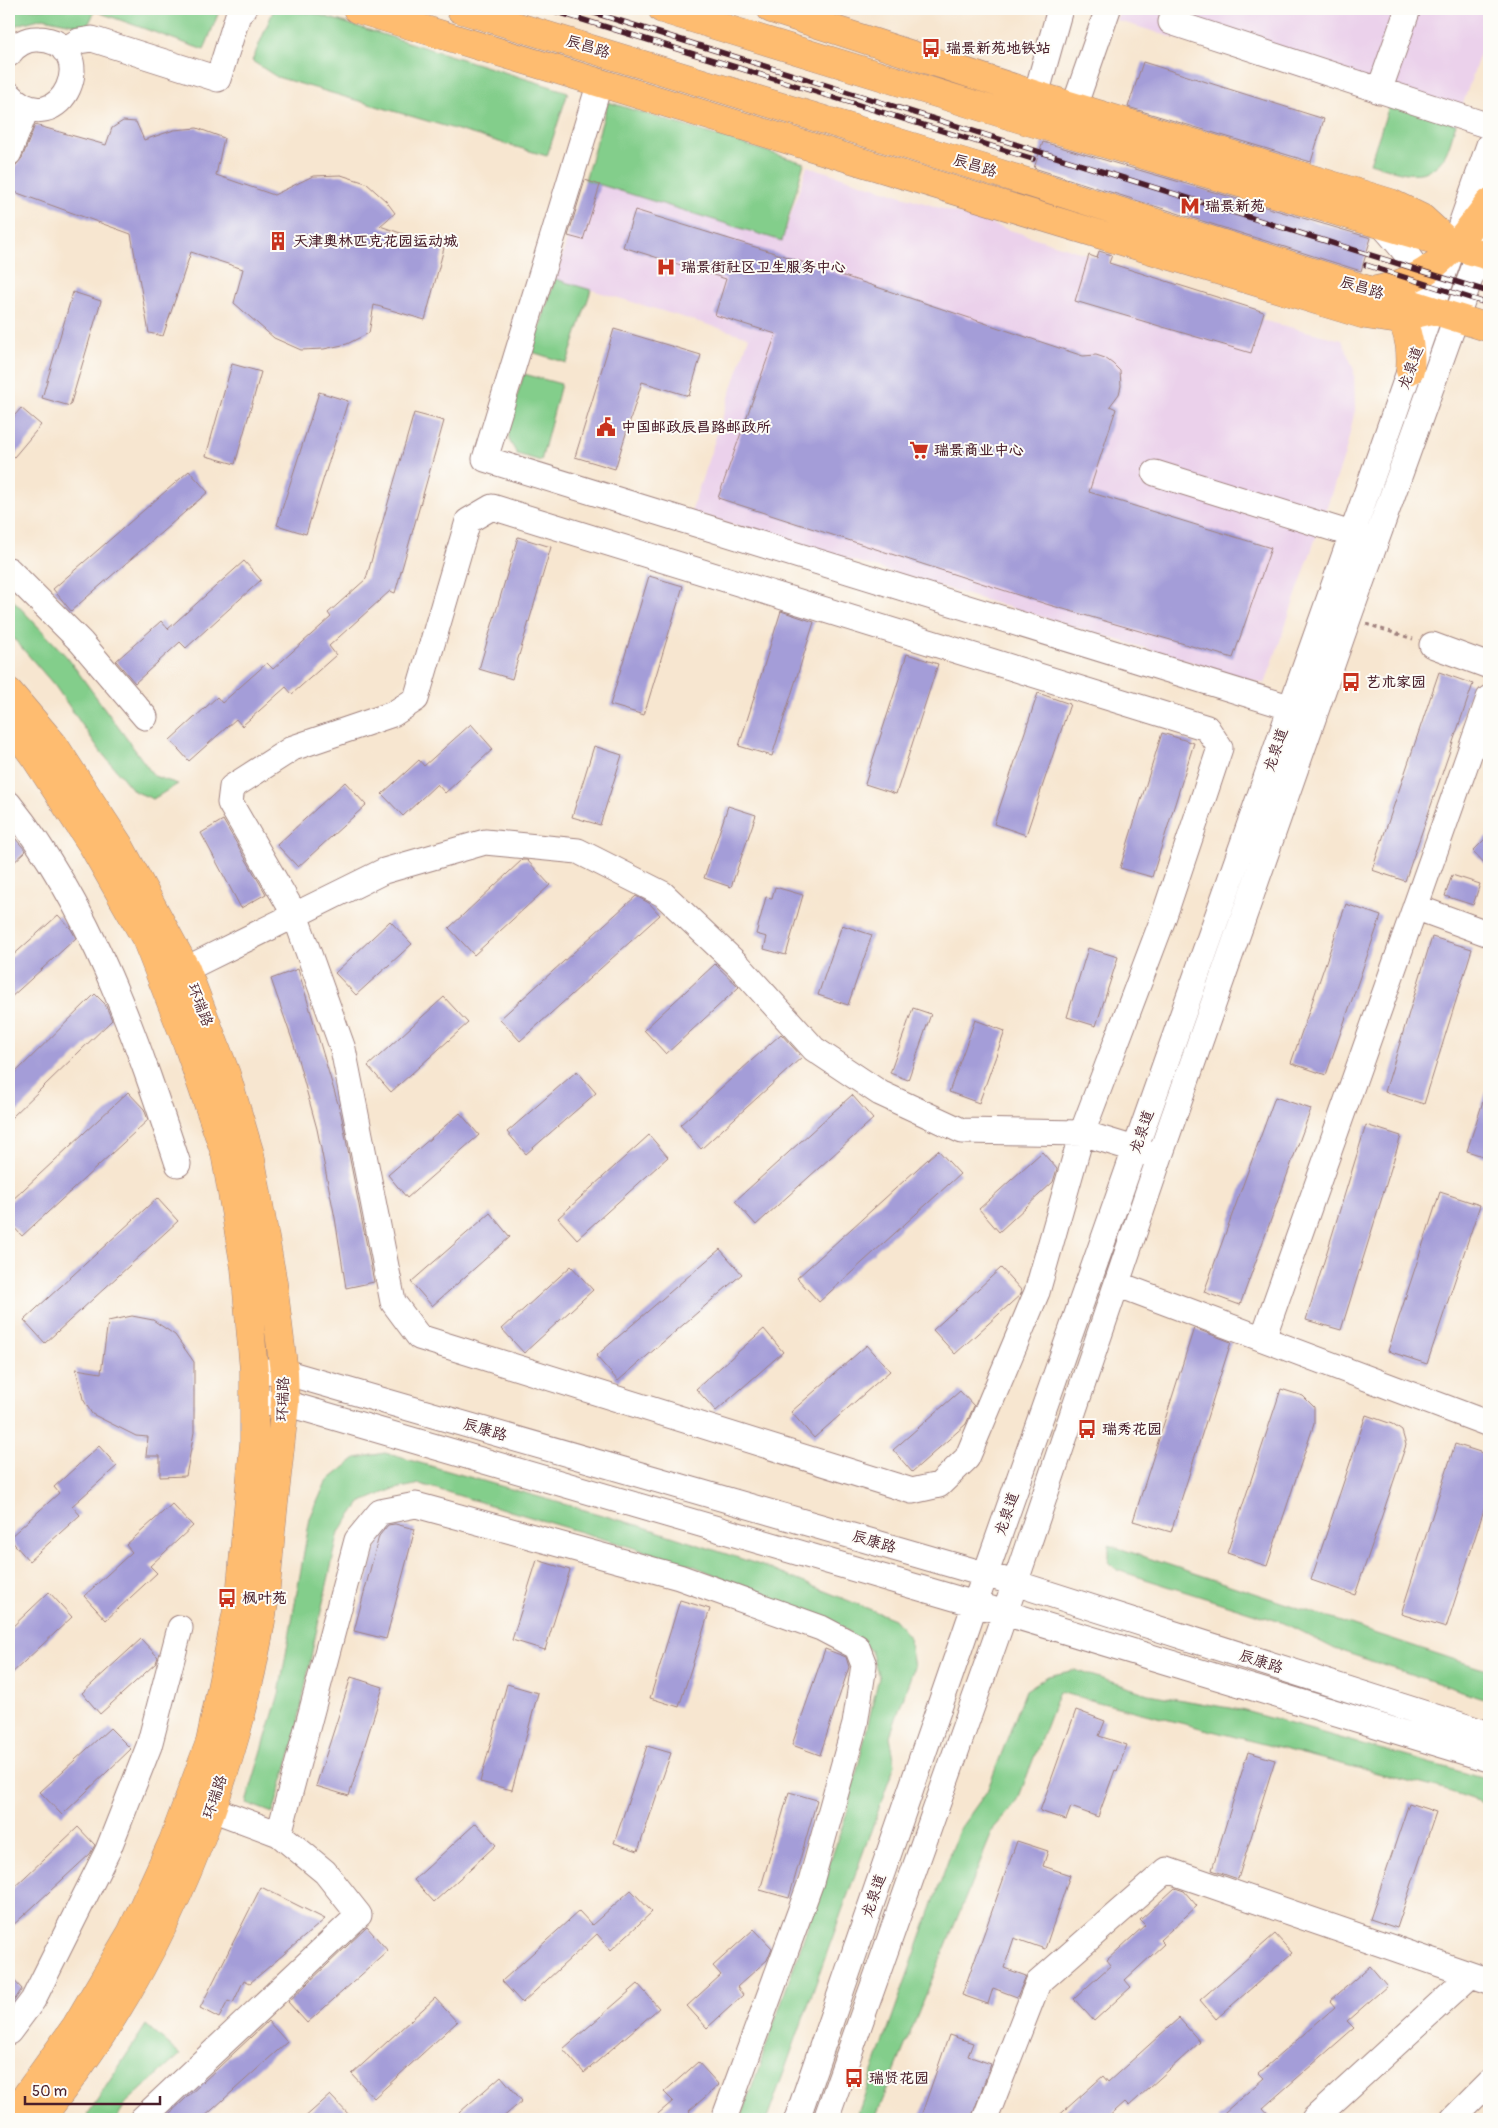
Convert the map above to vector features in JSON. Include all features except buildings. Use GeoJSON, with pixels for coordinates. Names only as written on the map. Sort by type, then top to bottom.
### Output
{"type":"FeatureCollection","features":[{"type":"Feature","properties":{"kind":"main road"},"geometry":{"type":"LineString","coordinates":[[357,9],[1338,308],[1392,319],[1444,314]]}},
{"type":"Feature","properties":{"kind":"main road","name":"辰昌路"},"geometry":{"type":"LineString","coordinates":[[460,9],[992,171],[1489,328]]}},
{"type":"Feature","properties":{"kind":"main road"},"geometry":{"type":"LineString","coordinates":[[771,9],[1036,95],[1391,203],[1422,218],[1452,246]]}},
{"type":"Feature","properties":{"kind":"main road"},"geometry":{"type":"LineString","coordinates":[[672,10],[762,41],[1032,123],[1484,254]]}},
{"type":"Feature","properties":{"kind":"main road"},"geometry":{"type":"LineString","coordinates":[[1371,291],[1389,287],[1420,275],[1436,263],[1489,203]]}},
{"type":"Feature","properties":{"kind":"main road"},"geometry":{"type":"LineString","coordinates":[[1371,291],[1385,300],[1400,317],[1409,339],[1411,357],[1423,374]]}},
{"type":"Feature","properties":{"kind":"main road","name":"环瑞路"},"geometry":{"type":"LineString","coordinates":[[9,692],[54,745],[119,845],[186,969],[226,1074],[250,1154],[273,1283],[284,1372],[285,1403],[264,1603],[235,1736],[212,1809],[184,1879],[139,1973],[114,2016],[66,2086],[40,2119]]}},
{"type":"Feature","properties":{"kind":"main road","name":"环瑞路"},"geometry":{"type":"LineString","coordinates":[[9,722],[36,759],[93,846],[146,939],[187,1043],[225,1153],[245,1268],[254,1371],[254,1443],[240,1596],[210,1742],[155,1884],[131,1933],[76,2026],[9,2117]]}},
{"type":"Feature","properties":{"kind":"street"},"geometry":{"type":"LineString","coordinates":[[762,41],[771,9]]}},
{"type":"Feature","properties":{"kind":"street"},"geometry":{"type":"LineString","coordinates":[[1036,95],[1060,9]]}},
{"type":"Feature","properties":{"kind":"street"},"geometry":{"type":"LineString","coordinates":[[1074,106],[1108,9]]}},
{"type":"Feature","properties":{"kind":"street"},"geometry":{"type":"LineString","coordinates":[[1175,9],[1171,22],[1489,126]]}},
{"type":"Feature","properties":{"kind":"street"},"geometry":{"type":"LineString","coordinates":[[1379,91],[1408,9]]}},
{"type":"Feature","properties":{"kind":"street"},"geometry":{"type":"LineString","coordinates":[[64,50],[79,41],[92,39],[218,79],[239,11]]}},
{"type":"Feature","properties":{"kind":"street"},"geometry":{"type":"LineString","coordinates":[[9,54],[21,42],[32,38],[44,39],[55,43],[64,50],[70,60],[73,72],[71,84],[66,94],[58,102],[38,109],[18,100],[9,153]]}},
{"type":"Feature","properties":{"kind":"street"},"geometry":{"type":"LineString","coordinates":[[600,82],[485,459],[1316,715]]}},
{"type":"Feature","properties":{"kind":"street"},"geometry":{"type":"LineString","coordinates":[[1423,374],[1436,347],[1444,314],[1452,246],[1489,145]]}},
{"type":"Feature","properties":{"kind":"street"},"geometry":{"type":"LineString","coordinates":[[1382,225],[1400,244],[1444,314]]}},
{"type":"Feature","properties":{"kind":"street"},"geometry":{"type":"LineString","coordinates":[[1444,314],[1484,254],[1489,226]]}},
{"type":"Feature","properties":{"kind":"street","name":"龙泉道"},"geometry":{"type":"LineString","coordinates":[[797,2119],[975,1604],[1352,534],[1423,374]]}},
{"type":"Feature","properties":{"kind":"street","name":"龙泉道"},"geometry":{"type":"LineString","coordinates":[[826,2119],[1005,1613],[1160,1156],[1376,542],[1423,374]]}},
{"type":"Feature","properties":{"kind":"street"},"geometry":{"type":"LineString","coordinates":[[1155,474],[1376,542]]}},
{"type":"Feature","properties":{"kind":"street"},"geometry":{"type":"LineString","coordinates":[[492,507],[1207,728],[1220,748],[1164,919],[1082,1133],[1037,1292],[967,1458],[939,1485],[912,1491],[419,1337],[393,1302],[343,1049],[295,915],[230,803],[232,787],[293,748],[393,714],[416,699],[468,521],[492,507]]}},
{"type":"Feature","properties":{"kind":"street"},"geometry":{"type":"LineString","coordinates":[[9,570],[81,642],[145,717]]}},
{"type":"Feature","properties":{"kind":"street"},"geometry":{"type":"LineString","coordinates":[[1432,645],[1489,666]]}},
{"type":"Feature","properties":{"kind":"street"},"geometry":{"type":"LineString","coordinates":[[1263,1338],[1489,698]]}},
{"type":"Feature","properties":{"kind":"street"},"geometry":{"type":"LineString","coordinates":[[9,804],[33,834],[91,934],[135,1038],[178,1164]]}},
{"type":"Feature","properties":{"kind":"street"},"geometry":{"type":"LineString","coordinates":[[186,969],[384,871],[485,842],[578,851],[663,894],[739,966],[814,1049],[880,1094],[962,1131],[1082,1133],[1160,1156]]}},
{"type":"Feature","properties":{"kind":"street"},"geometry":{"type":"LineString","coordinates":[[1415,907],[1489,934]]}},
{"type":"Feature","properties":{"kind":"street"},"geometry":{"type":"LineString","coordinates":[[1117,1284],[1489,1424]]}},
{"type":"Feature","properties":{"kind":"street","name":"辰康路"},"geometry":{"type":"LineString","coordinates":[[254,1371],[284,1372],[986,1574],[1489,1734]]}},
{"type":"Feature","properties":{"kind":"street","name":"辰康路"},"geometry":{"type":"LineString","coordinates":[[254,1402],[285,1403],[975,1604],[1489,1759]]}},
{"type":"Feature","properties":{"kind":"street"},"geometry":{"type":"LineString","coordinates":[[279,1834],[357,1540],[380,1512],[416,1505],[679,1577],[821,1628],[856,1647],[864,1665],[854,1724],[812,1882],[724,2119]]}},
{"type":"Feature","properties":{"kind":"street"},"geometry":{"type":"LineString","coordinates":[[9,2032],[33,2000],[108,1850],[149,1746],[180,1628]]}},
{"type":"Feature","properties":{"kind":"street"},"geometry":{"type":"LineString","coordinates":[[142,2119],[359,1915],[325,1872],[279,1834],[212,1809]]}},
{"type":"Feature","properties":{"kind":"street"},"geometry":{"type":"LineString","coordinates":[[985,2119],[1038,1984],[1167,1870],[1480,1978],[1326,2115]]}},
{"type":"Feature","properties":{"kind":"street"},"geometry":{"type":"LineString","coordinates":[[1453,2119],[1489,2083]]}},
{"type":"Feature","properties":{"kind":"path"},"geometry":{"type":"LineString","coordinates":[[1348,619],[1432,645]]}},
{"type":"Feature","properties":{"kind":"shaded area"},"geometry":{"type":"Polygon","coordinates":[[[1120,9],[1489,9],[1489,27],[1456,124],[1116,20],[1120,9]]]}},
{"type":"Feature","properties":{"kind":"shaded area"},"geometry":{"type":"Polygon","coordinates":[[[807,166],[1089,255],[1075,301],[1251,353],[1261,320],[1342,340],[1354,370],[1355,410],[1345,454],[1265,684],[691,512],[749,337],[555,279],[585,180],[782,241],[807,166]]]}},
{"type":"Feature","properties":{"kind":"green space"},"geometry":{"type":"Polygon","coordinates":[[[9,9],[220,9],[204,50],[95,11],[87,27],[43,18],[13,26],[9,33],[9,9]]]}},
{"type":"Feature","properties":{"kind":"green space"},"geometry":{"type":"Polygon","coordinates":[[[274,9],[317,14],[568,92],[547,156],[277,77],[252,61],[274,9]]]}},
{"type":"Feature","properties":{"kind":"green space"},"geometry":{"type":"Polygon","coordinates":[[[608,102],[804,163],[782,241],[585,180],[608,102]]]}},
{"type":"Feature","properties":{"kind":"green space"},"geometry":{"type":"Polygon","coordinates":[[[1390,103],[1456,124],[1447,152],[1442,160],[1426,172],[1408,173],[1370,163],[1390,103]]]}},
{"type":"Feature","properties":{"kind":"green space"},"geometry":{"type":"Polygon","coordinates":[[[555,279],[591,290],[567,363],[532,352],[555,279]]]}},
{"type":"Feature","properties":{"kind":"green space"},"geometry":{"type":"Polygon","coordinates":[[[524,374],[561,384],[541,461],[517,454],[509,440],[508,425],[524,374]]]}},
{"type":"Feature","properties":{"kind":"green space"},"geometry":{"type":"Polygon","coordinates":[[[9,596],[67,657],[154,776],[178,784],[153,799],[134,791],[101,752],[55,686],[9,633],[9,596]]]}},
{"type":"Feature","properties":{"kind":"green space"},"geometry":{"type":"Polygon","coordinates":[[[385,1453],[644,1527],[760,1565],[894,1619],[909,1637],[914,1667],[890,1736],[895,1764],[767,2119],[741,2119],[847,1813],[879,1677],[871,1651],[846,1630],[694,1566],[420,1484],[391,1490],[360,1503],[339,1532],[314,1642],[294,1743],[273,1813],[246,1803],[279,1694],[310,1518],[326,1482],[356,1458],[385,1453]]]}},
{"type":"Feature","properties":{"kind":"green space"},"geometry":{"type":"Polygon","coordinates":[[[1109,1545],[1489,1671],[1489,1700],[1335,1649],[1284,1623],[1117,1570],[1109,1562],[1109,1545]]]}},
{"type":"Feature","properties":{"kind":"green space"},"geometry":{"type":"Polygon","coordinates":[[[1075,1670],[1148,1694],[1241,1710],[1489,1780],[1489,1805],[1448,1791],[1059,1692],[1017,1802],[994,1828],[875,2119],[856,2119],[959,1830],[987,1791],[1026,1690],[1048,1676],[1075,1670]]]}},
{"type":"Feature","properties":{"kind":"green space"},"geometry":{"type":"Polygon","coordinates":[[[146,2025],[180,2055],[126,2103],[116,2119],[93,2119],[88,2114],[146,2025]]]}},
{"type":"Feature","properties":{"kind":"railway"},"geometry":{"type":"LineString","coordinates":[[548,9],[1033,159]]}},
{"type":"Feature","properties":{"kind":"railway"},"geometry":{"type":"LineString","coordinates":[[582,9],[1489,292]]}},
{"type":"Feature","properties":{"kind":"railway"},"geometry":{"type":"LineString","coordinates":[[1366,265],[1489,304]]}},
{"type":"Feature","properties":{"kind":"place","name":"瑞景新苑地铁站"},"geometry":{"type":"Point","coordinates":[931,48]}},
{"type":"Feature","properties":{"kind":"place","name":"瑞景新苑"},"geometry":{"type":"Point","coordinates":[1190,206]}},
{"type":"Feature","properties":{"kind":"place","name":"天津奥林匹克花园运动城"},"geometry":{"type":"Point","coordinates":[278,241]}},
{"type":"Feature","properties":{"kind":"place","name":"瑞景街社区卫生服务中心"},"geometry":{"type":"Point","coordinates":[666,267]}},
{"type":"Feature","properties":{"kind":"place","name":"中国邮政辰昌路邮政所"},"geometry":{"type":"Point","coordinates":[606,427]}},
{"type":"Feature","properties":{"kind":"place","name":"瑞景商业中心"},"geometry":{"type":"Point","coordinates":[919,450]}},
{"type":"Feature","properties":{"kind":"place","name":"艺术家园"},"geometry":{"type":"Point","coordinates":[1351,682]}},
{"type":"Feature","properties":{"kind":"place","name":"瑞秀花园"},"geometry":{"type":"Point","coordinates":[1087,1429]}},
{"type":"Feature","properties":{"kind":"place","name":"枫叶苑"},"geometry":{"type":"Point","coordinates":[227,1598]}},
{"type":"Feature","properties":{"kind":"place","name":"瑞贤花园"},"geometry":{"type":"Point","coordinates":[854,2078]}}]}
